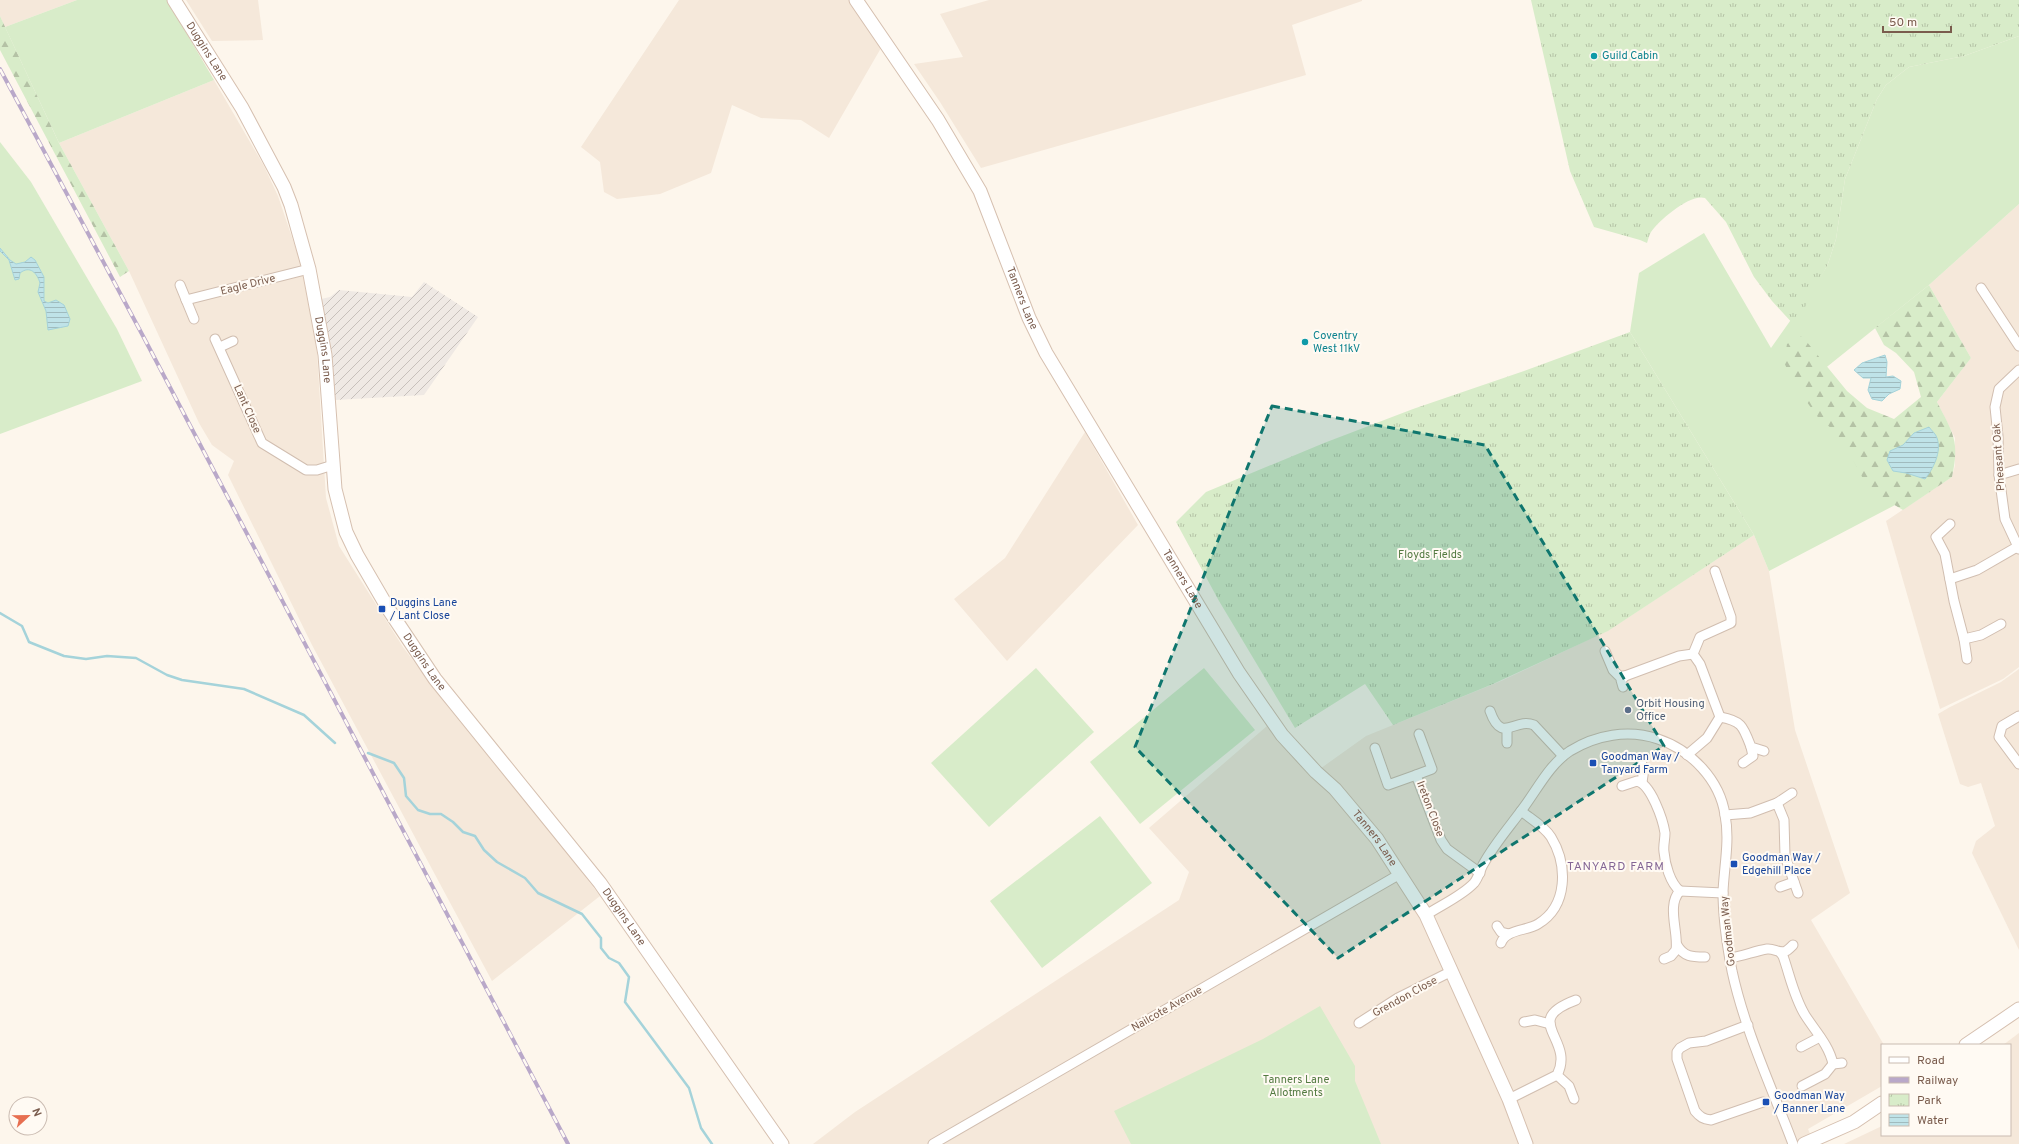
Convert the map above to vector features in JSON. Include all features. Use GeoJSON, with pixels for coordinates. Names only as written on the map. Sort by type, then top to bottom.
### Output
{"type":"FeatureCollection","features":[{"type":"Feature","properties":{"kind":"street","name":"Duggins Lane"},"geometry":{"type":"LineString","coordinates":[[174,0],[238,101],[284,187],[309,269],[325,355],[336,496],[346,532],[368,576],[435,679],[600,883],[782,1144]]}},
{"type":"Feature","properties":{"kind":"street","name":"Tanners Lane"},"geometry":{"type":"LineString","coordinates":[[856,0],[934,114],[968,169],[980,191],[1028,318],[1046,353],[1239,673],[1282,735],[1357,814],[1377,839],[1426,914],[1509,1099],[1526,1144]]}},
{"type":"Feature","properties":{"kind":"street","name":"Eagle Drive"},"geometry":{"type":"LineString","coordinates":[[186,300],[309,269]]}},
{"type":"Feature","properties":{"kind":"street"},"geometry":{"type":"LineString","coordinates":[[180,286],[194,319]]}},
{"type":"Feature","properties":{"kind":"street"},"geometry":{"type":"LineString","coordinates":[[1981,288],[2019,346]]}},
{"type":"Feature","properties":{"kind":"street","name":"Lant Close"},"geometry":{"type":"LineString","coordinates":[[233,341],[217,343],[262,443],[306,470],[317,470],[333,465]]}},
{"type":"Feature","properties":{"kind":"street","name":"Pheasant Oak"},"geometry":{"type":"LineString","coordinates":[[2018,548],[2005,519],[1999,475],[1998,436],[1995,407],[1996,398],[2004,382],[2019,370]]}},
{"type":"Feature","properties":{"kind":"street"},"geometry":{"type":"LineString","coordinates":[[1999,475],[2019,469]]}},
{"type":"Feature","properties":{"kind":"street"},"geometry":{"type":"LineString","coordinates":[[1950,524],[1936,536],[1945,554],[1967,659]]}},
{"type":"Feature","properties":{"kind":"street"},"geometry":{"type":"LineString","coordinates":[[1950,579],[1977,570],[2018,548]]}},
{"type":"Feature","properties":{"kind":"street"},"geometry":{"type":"LineString","coordinates":[[1693,654],[1700,637],[1731,623],[1731,617],[1715,571]]}},
{"type":"Feature","properties":{"kind":"street"},"geometry":{"type":"LineString","coordinates":[[1964,639],[1981,635],[2001,624]]}},
{"type":"Feature","properties":{"kind":"street"},"geometry":{"type":"LineString","coordinates":[[1606,650],[1615,672],[1619,676],[1625,676],[1679,656],[1693,654]]}},
{"type":"Feature","properties":{"kind":"street"},"geometry":{"type":"LineString","coordinates":[[1693,654],[1700,664],[1720,717]]}},
{"type":"Feature","properties":{"kind":"street"},"geometry":{"type":"LineString","coordinates":[[1623,688],[1621,680],[1625,676]]}},
{"type":"Feature","properties":{"kind":"street"},"geometry":{"type":"LineString","coordinates":[[1490,711],[1493,720],[1507,730]]}},
{"type":"Feature","properties":{"kind":"street"},"geometry":{"type":"LineString","coordinates":[[2019,716],[2002,726],[1999,737],[2019,764]]}},
{"type":"Feature","properties":{"kind":"street"},"geometry":{"type":"LineString","coordinates":[[1720,717],[1738,722],[1744,728],[1753,756],[1743,763]]}},
{"type":"Feature","properties":{"kind":"street"},"geometry":{"type":"LineString","coordinates":[[1687,755],[1708,738],[1720,717]]}},
{"type":"Feature","properties":{"kind":"street"},"geometry":{"type":"LineString","coordinates":[[1507,730],[1522,723],[1528,722],[1534,725],[1563,756]]}},
{"type":"Feature","properties":{"kind":"street"},"geometry":{"type":"LineString","coordinates":[[1507,730],[1507,743]]}},
{"type":"Feature","properties":{"kind":"street","name":"Ireton Close"},"geometry":{"type":"LineString","coordinates":[[1375,748],[1388,785],[1432,769],[1419,734]]}},
{"type":"Feature","properties":{"kind":"street","name":"Goodman Way"},"geometry":{"type":"LineString","coordinates":[[1426,914],[1475,882],[1484,863],[1563,756],[1586,743],[1612,734],[1632,734],[1655,738],[1671,745],[1687,755],[1709,776],[1719,794],[1725,815],[1727,831],[1723,893],[1730,958],[1735,983],[1748,1026],[1793,1144]]}},
{"type":"Feature","properties":{"kind":"street"},"geometry":{"type":"LineString","coordinates":[[1751,747],[1764,750]]}},
{"type":"Feature","properties":{"kind":"street"},"geometry":{"type":"LineString","coordinates":[[1641,762],[1644,770],[1642,782],[1650,792],[1664,828],[1666,863],[1676,888],[1680,891],[1723,893]]}},
{"type":"Feature","properties":{"kind":"street","name":"Ireton Close"},"geometry":{"type":"LineString","coordinates":[[1416,775],[1441,840],[1447,849],[1480,873]]}},
{"type":"Feature","properties":{"kind":"street"},"geometry":{"type":"LineString","coordinates":[[1622,786],[1632,782],[1642,782]]}},
{"type":"Feature","properties":{"kind":"street"},"geometry":{"type":"LineString","coordinates":[[1725,815],[1750,812],[1777,803],[1792,793]]}},
{"type":"Feature","properties":{"kind":"street"},"geometry":{"type":"LineString","coordinates":[[1777,803],[1784,820],[1785,856],[1798,893]]}},
{"type":"Feature","properties":{"kind":"street"},"geometry":{"type":"LineString","coordinates":[[1501,943],[1504,937],[1509,934],[1537,925],[1543,920],[1559,898],[1563,886],[1556,849],[1550,836],[1540,825],[1521,811]]}},
{"type":"Feature","properties":{"kind":"street","name":"Nailcote Avenue"},"geometry":{"type":"LineString","coordinates":[[933,1144],[1400,874]]}},
{"type":"Feature","properties":{"kind":"street"},"geometry":{"type":"LineString","coordinates":[[1780,887],[1794,882]]}},
{"type":"Feature","properties":{"kind":"street"},"geometry":{"type":"LineString","coordinates":[[1664,959],[1674,954],[1677,945],[1674,906],[1676,896],[1680,891]]}},
{"type":"Feature","properties":{"kind":"street"},"geometry":{"type":"LineString","coordinates":[[1497,926],[1501,932],[1509,934]]}},
{"type":"Feature","properties":{"kind":"street"},"geometry":{"type":"LineString","coordinates":[[1677,945],[1683,954],[1691,957],[1705,957]]}},
{"type":"Feature","properties":{"kind":"street"},"geometry":{"type":"LineString","coordinates":[[1780,952],[1786,951],[1793,945]]}},
{"type":"Feature","properties":{"kind":"street"},"geometry":{"type":"LineString","coordinates":[[1730,958],[1745,956],[1766,949],[1775,949],[1784,956],[1794,991],[1805,1014],[1838,1063],[1825,1074],[1802,1086]]}},
{"type":"Feature","properties":{"kind":"street","name":"Grendon Close"},"geometry":{"type":"LineString","coordinates":[[1359,1023],[1398,998],[1452,971]]}},
{"type":"Feature","properties":{"kind":"street"},"geometry":{"type":"LineString","coordinates":[[1509,1099],[1557,1075],[1562,1060],[1550,1024],[1550,1016],[1555,1009],[1576,1000]]}},
{"type":"Feature","properties":{"kind":"street"},"geometry":{"type":"LineString","coordinates":[[1967,1044],[2019,1009]]}},
{"type":"Feature","properties":{"kind":"street"},"geometry":{"type":"LineString","coordinates":[[1524,1022],[1535,1020],[1550,1024]]}},
{"type":"Feature","properties":{"kind":"street"},"geometry":{"type":"LineString","coordinates":[[1748,1026],[1706,1041],[1688,1043],[1677,1052],[1677,1059],[1696,1111],[1706,1120],[1711,1120],[1763,1102]]}},
{"type":"Feature","properties":{"kind":"street"},"geometry":{"type":"LineString","coordinates":[[1801,1047],[1820,1037]]}},
{"type":"Feature","properties":{"kind":"street"},"geometry":{"type":"LineString","coordinates":[[1557,1075],[1569,1086],[1574,1100]]}},
{"type":"Feature","properties":{"kind":"street"},"geometry":{"type":"LineString","coordinates":[[1804,1144],[1854,1122],[1881,1104]]}},
{"type":"Feature","properties":{"kind":"highlighted area"},"geometry":{"type":"Polygon","coordinates":[[[1272,406],[1485,445],[1664,746],[1338,958],[1135,747],[1272,406]]]}},
{"type":"Feature","properties":{"kind":"shaded area"},"geometry":{"type":"Polygon","coordinates":[[[0,0],[77,0],[5,27],[0,16],[0,0]]]}},
{"type":"Feature","properties":{"kind":"shaded area"},"geometry":{"type":"Polygon","coordinates":[[[186,0],[258,0],[263,40],[212,41],[186,0]]]}},
{"type":"Feature","properties":{"kind":"shaded area"},"geometry":{"type":"Polygon","coordinates":[[[679,0],[850,0],[881,48],[829,138],[801,120],[761,118],[732,105],[711,173],[660,194],[617,199],[604,192],[600,162],[581,147],[679,0]]]}},
{"type":"Feature","properties":{"kind":"shaded area"},"geometry":{"type":"Polygon","coordinates":[[[989,0],[1362,1],[1292,25],[1306,75],[981,168],[940,102],[914,64],[963,57],[940,14],[989,0]]]}},
{"type":"Feature","properties":{"kind":"shaded area"},"geometry":{"type":"Polygon","coordinates":[[[214,80],[264,166],[278,196],[301,264],[317,352],[326,498],[339,546],[403,647],[448,707],[567,853],[600,896],[492,981],[312,645],[228,475],[234,461],[212,445],[199,423],[129,271],[59,143],[214,80]]]}},
{"type":"Feature","properties":{"kind":"shaded area"},"geometry":{"type":"Polygon","coordinates":[[[2019,204],[2019,667],[2003,679],[1940,709],[1886,521],[1952,477],[1955,465],[1955,438],[1937,402],[1971,358],[1929,285],[2019,204]]]}},
{"type":"Feature","properties":{"kind":"shaded area"},"geometry":{"type":"Polygon","coordinates":[[[424,282],[478,317],[424,395],[335,400],[330,349],[321,299],[330,297],[339,290],[412,297],[424,282]]]}},
{"type":"Feature","properties":{"kind":"shaded area"},"geometry":{"type":"Polygon","coordinates":[[[1085,432],[1138,525],[1007,661],[954,599],[1005,558],[1085,432]]]}},
{"type":"Feature","properties":{"kind":"shaded area"},"geometry":{"type":"Polygon","coordinates":[[[1754,535],[1769,571],[1795,730],[1850,893],[1811,920],[1883,1044],[1881,1044],[1881,1087],[1808,1129],[1814,1144],[813,1144],[855,1112],[1179,900],[1189,872],[1149,828],[1267,726],[1310,776],[1366,736],[1501,681],[1609,630],[1754,535]]]}},
{"type":"Feature","properties":{"kind":"shaded area"},"geometry":{"type":"Polygon","coordinates":[[[2019,669],[2019,950],[1972,853],[1976,841],[1995,826],[1981,783],[1968,787],[1960,784],[1938,714],[2001,682],[2019,669]]]}},
{"type":"Feature","properties":{"kind":"shaded area"},"geometry":{"type":"Polygon","coordinates":[[[2019,1033],[2019,1144],[1844,1144],[1881,1126],[1881,1136],[2011,1136],[2011,1044],[2004,1044],[2019,1033]]]}},
{"type":"Feature","properties":{"kind":"green space"},"geometry":{"type":"Polygon","coordinates":[[[77,0],[167,0],[214,80],[59,143],[5,27],[77,0]]]}},
{"type":"Feature","properties":{"kind":"green space"},"geometry":{"type":"Polygon","coordinates":[[[1531,0],[2019,0],[2019,36],[1964,56],[1909,67],[1886,85],[1877,99],[1845,179],[1836,239],[1828,264],[1795,326],[1772,301],[1754,277],[1726,222],[1705,198],[1699,198],[1684,203],[1668,215],[1651,232],[1647,243],[1594,227],[1570,171],[1531,0]]]}},
{"type":"Feature","properties":{"kind":"green space"},"geometry":{"type":"Polygon","coordinates":[[[0,16],[59,143],[129,271],[120,277],[0,50],[0,16]]]}},
{"type":"Feature","properties":{"kind":"green space"},"geometry":{"type":"Polygon","coordinates":[[[2019,36],[2019,204],[1929,285],[1818,374],[1897,504],[1769,571],[1754,535],[1630,332],[1639,273],[1704,233],[1771,348],[1817,283],[1828,264],[1836,239],[1845,179],[1877,99],[1886,85],[1909,67],[1964,56],[2019,36]]]}},
{"type":"Feature","properties":{"kind":"green space"},"geometry":{"type":"Polygon","coordinates":[[[0,142],[31,182],[117,329],[142,381],[0,434],[0,142]]]}},
{"type":"Feature","properties":{"kind":"green space"},"geometry":{"type":"Polygon","coordinates":[[[1929,285],[1971,358],[1937,402],[1954,438],[1955,454],[1952,477],[1903,510],[1869,490],[1850,454],[1834,430],[1820,420],[1793,383],[1784,362],[1787,344],[1802,336],[1847,391],[1867,408],[1894,419],[1921,397],[1914,372],[1896,353],[1884,345],[1875,328],[1929,285]]]}},
{"type":"Feature","properties":{"kind":"green space","name":"Floyds Fields"},"geometry":{"type":"Polygon","coordinates":[[[1630,332],[1754,535],[1608,631],[1493,684],[1393,725],[1365,684],[1295,728],[1219,601],[1176,522],[1206,492],[1324,443],[1413,409],[1524,371],[1630,332]]]}},
{"type":"Feature","properties":{"kind":"green space"},"geometry":{"type":"Polygon","coordinates":[[[1036,668],[1094,732],[989,827],[931,763],[1036,668]]]}},
{"type":"Feature","properties":{"kind":"green space"},"geometry":{"type":"Polygon","coordinates":[[[1204,668],[1255,730],[1140,824],[1090,762],[1204,668]]]}},
{"type":"Feature","properties":{"kind":"green space"},"geometry":{"type":"Polygon","coordinates":[[[1100,816],[1152,883],[1042,968],[990,901],[1100,816]]]}},
{"type":"Feature","properties":{"kind":"green space","name":"Tanners Lane Allotments"},"geometry":{"type":"Polygon","coordinates":[[[1320,1006],[1355,1066],[1355,1081],[1381,1144],[1131,1144],[1114,1111],[1263,1039],[1320,1006]]]}},
{"type":"Feature","properties":{"kind":"water"},"geometry":{"type":"Polygon","coordinates":[[[0,248],[10,260],[16,264],[25,262],[31,257],[35,260],[44,277],[44,301],[48,303],[56,300],[64,305],[70,319],[68,326],[48,330],[46,311],[38,292],[40,283],[37,276],[33,271],[27,270],[20,273],[19,279],[15,280],[9,260],[0,251],[0,248]]]}},
{"type":"Feature","properties":{"kind":"water"},"geometry":{"type":"Polygon","coordinates":[[[1885,355],[1887,362],[1886,377],[1893,376],[1901,381],[1900,389],[1889,394],[1882,401],[1872,399],[1868,390],[1871,378],[1863,378],[1854,370],[1862,363],[1885,355]]]}},
{"type":"Feature","properties":{"kind":"water"},"geometry":{"type":"Polygon","coordinates":[[[1929,427],[1935,434],[1938,443],[1938,454],[1934,465],[1925,479],[1906,473],[1893,471],[1887,460],[1890,451],[1903,445],[1914,433],[1929,427]]]}},
{"type":"Feature","properties":{"kind":"waterway"},"geometry":{"type":"LineString","coordinates":[[0,613],[22,626],[29,642],[64,656],[86,659],[107,656],[136,658],[167,675],[182,680],[244,689],[304,715],[335,743]]}},
{"type":"Feature","properties":{"kind":"waterway"},"geometry":{"type":"LineString","coordinates":[[368,753],[394,763],[404,778],[406,796],[418,810],[430,814],[441,814],[453,822],[463,832],[475,836],[484,850],[497,862],[525,878],[538,893],[582,914],[601,938],[601,948],[609,958],[619,963],[629,977],[625,1002],[689,1088],[701,1128],[712,1144]]}},
{"type":"Feature","properties":{"kind":"railway"},"geometry":{"type":"LineString","coordinates":[[0,69],[143,336],[568,1144]]}},
{"type":"Feature","properties":{"kind":"place","name":"Guild Cabin"},"geometry":{"type":"Point","coordinates":[1594,56]}},
{"type":"Feature","properties":{"kind":"place","name":"Coventry West 11kV"},"geometry":{"type":"Point","coordinates":[1305,342]}},
{"type":"Feature","properties":{"kind":"place","name":"Duggins Lane / Lant Close"},"geometry":{"type":"Point","coordinates":[382,609]}},
{"type":"Feature","properties":{"kind":"place","name":"Orbit Housing Office"},"geometry":{"type":"Point","coordinates":[1628,710]}},
{"type":"Feature","properties":{"kind":"place","name":"Goodman Way / Tanyard Farm"},"geometry":{"type":"Point","coordinates":[1593,763]}},
{"type":"Feature","properties":{"kind":"place","name":"Goodman Way / Edgehill Place"},"geometry":{"type":"Point","coordinates":[1734,864]}},
{"type":"Feature","properties":{"kind":"place","name":"Goodman Way / Banner Lane"},"geometry":{"type":"Point","coordinates":[1766,1102]}},
{"type":"Feature","properties":{"kind":"district","name":"TANYARD FARM"},"geometry":{"type":"Point","coordinates":[1616,867]}}]}
